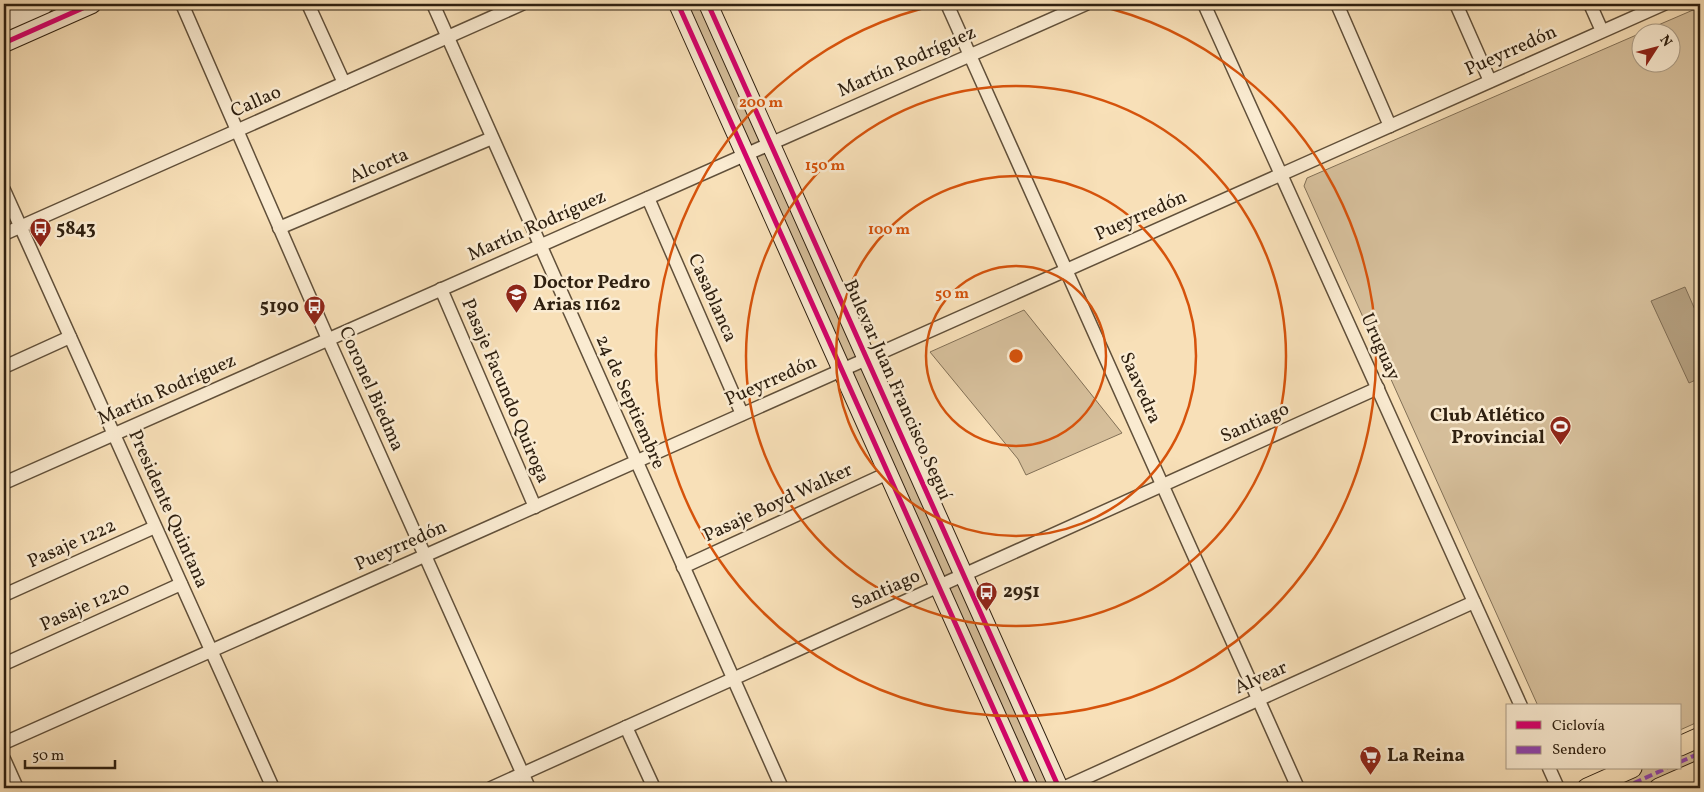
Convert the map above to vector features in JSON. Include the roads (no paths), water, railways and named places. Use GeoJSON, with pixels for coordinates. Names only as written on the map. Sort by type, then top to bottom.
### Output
{"type":"FeatureCollection","features":[{"type":"Feature","properties":{"kind":"main road"},"geometry":{"type":"LineString","coordinates":[[4,22],[44,4]]}},
{"type":"Feature","properties":{"kind":"main road"},"geometry":{"type":"LineString","coordinates":[[4,43],[92,4]]}},
{"type":"Feature","properties":{"kind":"main road"},"geometry":{"type":"LineString","coordinates":[[678,4],[1029,788]]}},
{"type":"Feature","properties":{"kind":"main road","name":"Bulevar Juan Francisco Seguí"},"geometry":{"type":"LineString","coordinates":[[708,4],[1061,788]]}},
{"type":"Feature","properties":{"kind":"main road"},"geometry":{"type":"LineString","coordinates":[[1682,745],[1700,737]]}},
{"type":"Feature","properties":{"kind":"main road"},"geometry":{"type":"LineString","coordinates":[[1587,788],[1628,770]]}},
{"type":"Feature","properties":{"kind":"main road"},"geometry":{"type":"LineString","coordinates":[[1659,788],[1681,784],[1700,770]]}},
{"type":"Feature","properties":{"kind":"street","name":"Coronel Biedma"},"geometry":{"type":"LineString","coordinates":[[182,4],[328,339],[529,788]]}},
{"type":"Feature","properties":{"kind":"street"},"geometry":{"type":"LineString","coordinates":[[308,4],[344,83]]}},
{"type":"Feature","properties":{"kind":"street","name":"24 de Septiembre"},"geometry":{"type":"LineString","coordinates":[[433,4],[782,788]]}},
{"type":"Feature","properties":{"kind":"street","name":"Callao"},"geometry":{"type":"LineString","coordinates":[[4,234],[522,4]]}},
{"type":"Feature","properties":{"kind":"street","name":"Saavedra"},"geometry":{"type":"LineString","coordinates":[[946,4],[1298,788]]}},
{"type":"Feature","properties":{"kind":"street","name":"Martín Rodríguez"},"geometry":{"type":"LineString","coordinates":[[4,483],[1086,4]]}},
{"type":"Feature","properties":{"kind":"street","name":"Uruguay"},"geometry":{"type":"LineString","coordinates":[[1204,4],[1520,704]]}},
{"type":"Feature","properties":{"kind":"street"},"geometry":{"type":"LineString","coordinates":[[1337,4],[1390,126]]}},
{"type":"Feature","properties":{"kind":"street"},"geometry":{"type":"LineString","coordinates":[[1456,4],[1490,81]]}},
{"type":"Feature","properties":{"kind":"street"},"geometry":{"type":"LineString","coordinates":[[1590,4],[1602,31]]}},
{"type":"Feature","properties":{"kind":"street","name":"Pueyrredón"},"geometry":{"type":"LineString","coordinates":[[4,743],[1664,4]]}},
{"type":"Feature","properties":{"kind":"street","name":"Alcorta"},"geometry":{"type":"LineString","coordinates":[[280,228],[492,138]]}},
{"type":"Feature","properties":{"kind":"street","name":"Presidente Quintana"},"geometry":{"type":"LineString","coordinates":[[4,190],[273,788]]}},
{"type":"Feature","properties":{"kind":"street","name":"Casablanca"},"geometry":{"type":"LineString","coordinates":[[648,198],[742,414]]}},
{"type":"Feature","properties":{"kind":"street","name":"Pasaje Facundo Quiroga"},"geometry":{"type":"LineString","coordinates":[[441,289],[535,507]]}},
{"type":"Feature","properties":{"kind":"street"},"geometry":{"type":"LineString","coordinates":[[4,367],[70,337]]}},
{"type":"Feature","properties":{"kind":"street","name":"Santiago"},"geometry":{"type":"LineString","coordinates":[[491,788],[1378,388]]}},
{"type":"Feature","properties":{"kind":"street","name":"Pasaje Boyd Walker"},"geometry":{"type":"LineString","coordinates":[[684,567],[888,473]]}},
{"type":"Feature","properties":{"kind":"street","name":"Pasaje 1222"},"geometry":{"type":"LineString","coordinates":[[4,595],[155,528]]}},
{"type":"Feature","properties":{"kind":"street","name":"Pasaje 1220"},"geometry":{"type":"LineString","coordinates":[[4,664],[181,584]]}},
{"type":"Feature","properties":{"kind":"street","name":"Alvear"},"geometry":{"type":"LineString","coordinates":[[1061,788],[1474,602]]}},
{"type":"Feature","properties":{"kind":"street"},"geometry":{"type":"LineString","coordinates":[[626,727],[654,788]]}},
{"type":"Feature","properties":{"kind":"street"},"geometry":{"type":"LineString","coordinates":[[4,759],[17,788]]}},
{"type":"Feature","properties":{"kind":"street"},"geometry":{"type":"LineString","coordinates":[[1550,770],[1558,788]]}},
{"type":"Feature","properties":{"kind":"place","name":"5843"},"geometry":{"type":"Point","coordinates":[40,248]}},
{"type":"Feature","properties":{"kind":"place","name":"Doctor Pedro Arias 1162"},"geometry":{"type":"Point","coordinates":[517,313]}},
{"type":"Feature","properties":{"kind":"place","name":"5190"},"geometry":{"type":"Point","coordinates":[315,326]}},
{"type":"Feature","properties":{"kind":"place","name":"Club Atlético Provincial"},"geometry":{"type":"Point","coordinates":[1561,446]}},
{"type":"Feature","properties":{"kind":"place","name":"2951"},"geometry":{"type":"Point","coordinates":[987,611]}},
{"type":"Feature","properties":{"kind":"place","name":"La Reina"},"geometry":{"type":"Point","coordinates":[1371,775]}}]}
